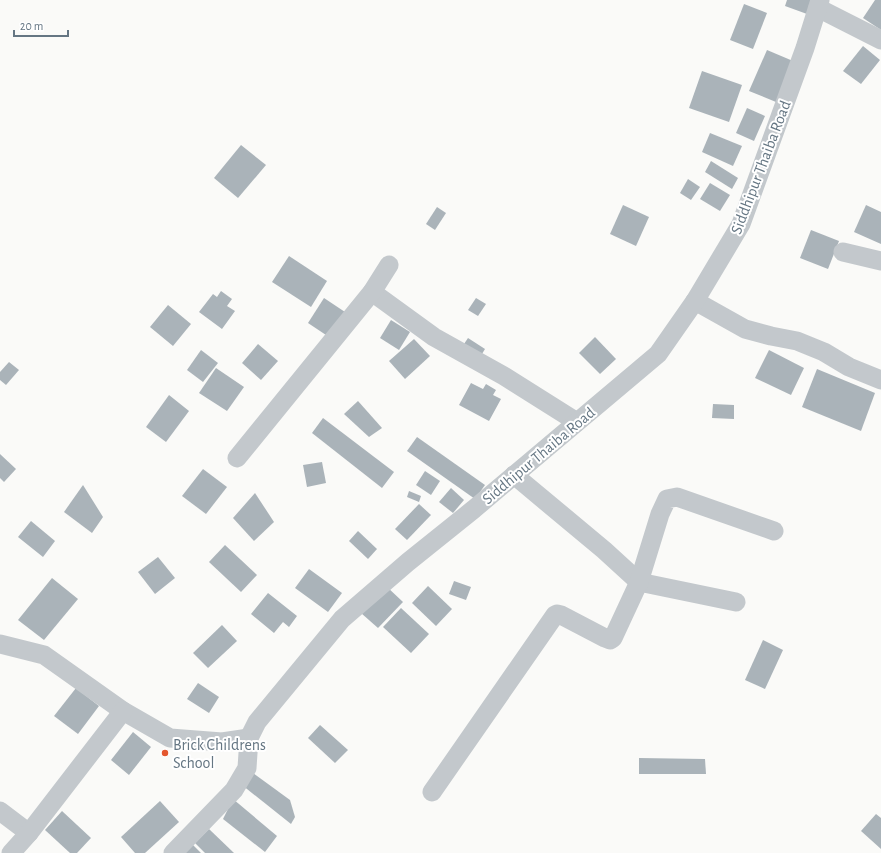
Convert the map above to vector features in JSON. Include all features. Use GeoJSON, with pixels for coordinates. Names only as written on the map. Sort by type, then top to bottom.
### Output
{"type":"FeatureCollection","features":[{"type":"Feature","properties":{"kind":"street"},"geometry":{"type":"LineString","coordinates":[[819,4],[881,40]]}},
{"type":"Feature","properties":{"kind":"street","name":"Siddhipur Thaiba Road"},"geometry":{"type":"LineString","coordinates":[[173,853],[234,790],[247,768],[249,738],[257,722],[342,620],[408,562],[658,354],[695,301],[741,224],[805,48],[819,4]]}},
{"type":"Feature","properties":{"kind":"street"},"geometry":{"type":"LineString","coordinates":[[843,252],[881,261]]}},
{"type":"Feature","properties":{"kind":"street"},"geometry":{"type":"LineString","coordinates":[[237,458],[372,292],[389,265]]}},
{"type":"Feature","properties":{"kind":"street"},"geometry":{"type":"LineString","coordinates":[[372,292],[434,337],[504,376],[577,422]]}},
{"type":"Feature","properties":{"kind":"street"},"geometry":{"type":"LineString","coordinates":[[695,301],[745,329],[797,341],[824,352],[849,367],[881,380]]}},
{"type":"Feature","properties":{"kind":"street"},"geometry":{"type":"LineString","coordinates":[[514,475],[604,550],[639,582],[736,602]]}},
{"type":"Feature","properties":{"kind":"street"},"geometry":{"type":"LineString","coordinates":[[432,792],[555,615],[561,615],[610,640],[613,638],[639,582],[660,514],[668,499],[677,497],[774,531]]}},
{"type":"Feature","properties":{"kind":"street"},"geometry":{"type":"LineString","coordinates":[[0,644],[44,655],[123,711],[170,738],[222,742],[249,738]]}},
{"type":"Feature","properties":{"kind":"street"},"geometry":{"type":"LineString","coordinates":[[11,853],[29,833],[123,711]]}},
{"type":"Feature","properties":{"kind":"street"},"geometry":{"type":"LineString","coordinates":[[0,810],[29,833]]}},
{"type":"Feature","properties":{"kind":"building"},"geometry":{"type":"Polygon","coordinates":[[[787,0],[812,0],[807,14],[785,6],[787,0]]]}},
{"type":"Feature","properties":{"kind":"building"},"geometry":{"type":"Polygon","coordinates":[[[875,0],[881,0],[881,30],[863,18],[875,0]]]}},
{"type":"Feature","properties":{"kind":"building"},"geometry":{"type":"Polygon","coordinates":[[[744,4],[767,13],[753,49],[730,40],[744,4]]]}},
{"type":"Feature","properties":{"kind":"building"},"geometry":{"type":"Polygon","coordinates":[[[863,46],[880,60],[861,84],[843,71],[863,46]]]}},
{"type":"Feature","properties":{"kind":"building"},"geometry":{"type":"Polygon","coordinates":[[[767,50],[793,61],[776,102],[749,91],[767,50]]]}},
{"type":"Feature","properties":{"kind":"building"},"geometry":{"type":"Polygon","coordinates":[[[702,71],[742,85],[729,122],[689,108],[702,71]]]}},
{"type":"Feature","properties":{"kind":"building"},"geometry":{"type":"Polygon","coordinates":[[[747,108],[765,116],[754,141],[736,133],[747,108]]]}},
{"type":"Feature","properties":{"kind":"building"},"geometry":{"type":"Polygon","coordinates":[[[710,133],[742,146],[733,166],[702,152],[710,133]]]}},
{"type":"Feature","properties":{"kind":"building"},"geometry":{"type":"Polygon","coordinates":[[[241,145],[266,165],[238,198],[214,178],[241,145]]]}},
{"type":"Feature","properties":{"kind":"building"},"geometry":{"type":"Polygon","coordinates":[[[711,161],[738,178],[732,189],[705,172],[711,161]]]}},
{"type":"Feature","properties":{"kind":"building"},"geometry":{"type":"Polygon","coordinates":[[[688,179],[700,187],[691,200],[680,193],[688,179]]]}},
{"type":"Feature","properties":{"kind":"building"},"geometry":{"type":"Polygon","coordinates":[[[710,183],[730,195],[720,211],[700,199],[710,183]]]}},
{"type":"Feature","properties":{"kind":"building"},"geometry":{"type":"Polygon","coordinates":[[[623,205],[649,217],[636,246],[610,234],[623,205]]]}},
{"type":"Feature","properties":{"kind":"building"},"geometry":{"type":"Polygon","coordinates":[[[866,205],[881,212],[881,244],[854,232],[866,205]]]}},
{"type":"Feature","properties":{"kind":"building"},"geometry":{"type":"Polygon","coordinates":[[[437,207],[446,213],[435,230],[426,224],[437,207]]]}},
{"type":"Feature","properties":{"kind":"building"},"geometry":{"type":"Polygon","coordinates":[[[811,230],[839,241],[828,269],[800,258],[811,230]]]}},
{"type":"Feature","properties":{"kind":"building"},"geometry":{"type":"Polygon","coordinates":[[[289,256],[327,281],[311,307],[272,282],[289,256]]]}},
{"type":"Feature","properties":{"kind":"building"},"geometry":{"type":"Polygon","coordinates":[[[221,291],[232,299],[227,306],[235,311],[222,329],[199,312],[213,294],[217,297],[221,291]]]}},
{"type":"Feature","properties":{"kind":"building"},"geometry":{"type":"Polygon","coordinates":[[[324,298],[345,312],[329,337],[308,323],[324,298]]]}},
{"type":"Feature","properties":{"kind":"building"},"geometry":{"type":"Polygon","coordinates":[[[476,298],[486,304],[478,316],[468,310],[476,298]]]}},
{"type":"Feature","properties":{"kind":"building"},"geometry":{"type":"Polygon","coordinates":[[[168,305],[191,324],[173,346],[150,327],[168,305]]]}},
{"type":"Feature","properties":{"kind":"building"},"geometry":{"type":"Polygon","coordinates":[[[391,320],[410,332],[399,350],[380,338],[391,320]]]}},
{"type":"Feature","properties":{"kind":"building"},"geometry":{"type":"Polygon","coordinates":[[[595,337],[616,359],[600,374],[579,353],[595,337]]]}},
{"type":"Feature","properties":{"kind":"building"},"geometry":{"type":"Polygon","coordinates":[[[468,338],[485,349],[474,367],[456,356],[468,338]]]}},
{"type":"Feature","properties":{"kind":"building"},"geometry":{"type":"Polygon","coordinates":[[[414,339],[430,356],[405,379],[389,361],[414,339]]]}},
{"type":"Feature","properties":{"kind":"building"},"geometry":{"type":"Polygon","coordinates":[[[258,344],[278,361],[261,380],[242,363],[258,344]]]}},
{"type":"Feature","properties":{"kind":"building"},"geometry":{"type":"Polygon","coordinates":[[[201,350],[218,363],[203,382],[187,370],[201,350]]]}},
{"type":"Feature","properties":{"kind":"building"},"geometry":{"type":"Polygon","coordinates":[[[769,350],[804,368],[791,395],[755,378],[769,350]]]}},
{"type":"Feature","properties":{"kind":"building"},"geometry":{"type":"Polygon","coordinates":[[[9,362],[19,370],[6,385],[0,380],[0,372],[9,362]]]}},
{"type":"Feature","properties":{"kind":"building"},"geometry":{"type":"Polygon","coordinates":[[[216,368],[244,387],[227,411],[199,393],[216,368]]]}},
{"type":"Feature","properties":{"kind":"building"},"geometry":{"type":"Polygon","coordinates":[[[817,369],[875,393],[861,431],[802,407],[817,369]]]}},
{"type":"Feature","properties":{"kind":"building"},"geometry":{"type":"Polygon","coordinates":[[[471,383],[483,389],[486,384],[496,390],[493,395],[501,399],[489,421],[459,405],[471,383]]]}},
{"type":"Feature","properties":{"kind":"building"},"geometry":{"type":"Polygon","coordinates":[[[169,395],[189,411],[166,442],[146,427],[169,395]]]}},
{"type":"Feature","properties":{"kind":"building"},"geometry":{"type":"Polygon","coordinates":[[[358,401],[382,428],[369,437],[344,414],[358,401]]]}},
{"type":"Feature","properties":{"kind":"building"},"geometry":{"type":"Polygon","coordinates":[[[713,404],[734,405],[734,419],[712,418],[713,404]]]}},
{"type":"Feature","properties":{"kind":"building"},"geometry":{"type":"Polygon","coordinates":[[[323,418],[394,472],[382,488],[312,433],[323,418]]]}},
{"type":"Feature","properties":{"kind":"building"},"geometry":{"type":"Polygon","coordinates":[[[417,437],[485,485],[475,499],[407,451],[417,437]]]}},
{"type":"Feature","properties":{"kind":"building"},"geometry":{"type":"Polygon","coordinates":[[[0,454],[16,469],[4,482],[0,478],[0,454]]]}},
{"type":"Feature","properties":{"kind":"building"},"geometry":{"type":"Polygon","coordinates":[[[322,462],[326,483],[307,487],[303,465],[322,462]]]}},
{"type":"Feature","properties":{"kind":"building"},"geometry":{"type":"Polygon","coordinates":[[[203,469],[227,487],[206,514],[182,496],[203,469]]]}},
{"type":"Feature","properties":{"kind":"building"},"geometry":{"type":"Polygon","coordinates":[[[425,471],[440,481],[431,495],[416,485],[425,471]]]}},
{"type":"Feature","properties":{"kind":"building"},"geometry":{"type":"Polygon","coordinates":[[[83,485],[103,517],[92,533],[64,512],[83,485]]]}},
{"type":"Feature","properties":{"kind":"building"},"geometry":{"type":"Polygon","coordinates":[[[451,488],[464,500],[453,513],[439,502],[451,488]]]}},
{"type":"Feature","properties":{"kind":"building"},"geometry":{"type":"Polygon","coordinates":[[[409,491],[421,496],[419,502],[407,497],[409,491]]]}},
{"type":"Feature","properties":{"kind":"building"},"geometry":{"type":"Polygon","coordinates":[[[255,493],[274,522],[254,541],[233,518],[255,493]]]}},
{"type":"Feature","properties":{"kind":"building"},"geometry":{"type":"Polygon","coordinates":[[[419,504],[431,515],[407,540],[395,529],[419,504]]]}},
{"type":"Feature","properties":{"kind":"building"},"geometry":{"type":"Polygon","coordinates":[[[31,521],[55,541],[43,557],[18,537],[31,521]]]}},
{"type":"Feature","properties":{"kind":"building"},"geometry":{"type":"Polygon","coordinates":[[[358,531],[377,549],[368,559],[349,541],[358,531]]]}},
{"type":"Feature","properties":{"kind":"building"},"geometry":{"type":"Polygon","coordinates":[[[225,545],[257,575],[241,592],[209,562],[225,545]]]}},
{"type":"Feature","properties":{"kind":"building"},"geometry":{"type":"Polygon","coordinates":[[[158,557],[175,578],[155,594],[138,572],[158,557]]]}},
{"type":"Feature","properties":{"kind":"building"},"geometry":{"type":"Polygon","coordinates":[[[309,569],[342,593],[328,612],[295,588],[309,569]]]}},
{"type":"Feature","properties":{"kind":"building"},"geometry":{"type":"Polygon","coordinates":[[[52,578],[78,599],[44,640],[18,620],[52,578]]]}},
{"type":"Feature","properties":{"kind":"building"},"geometry":{"type":"Polygon","coordinates":[[[454,581],[471,587],[466,600],[449,594],[454,581]]]}},
{"type":"Feature","properties":{"kind":"building"},"geometry":{"type":"Polygon","coordinates":[[[386,586],[403,602],[378,628],[361,613],[386,586]]]}},
{"type":"Feature","properties":{"kind":"building"},"geometry":{"type":"Polygon","coordinates":[[[428,586],[452,609],[436,626],[412,603],[428,586]]]}},
{"type":"Feature","properties":{"kind":"building"},"geometry":{"type":"Polygon","coordinates":[[[268,593],[297,616],[289,627],[283,622],[274,633],[251,614],[268,593]]]}},
{"type":"Feature","properties":{"kind":"building"},"geometry":{"type":"Polygon","coordinates":[[[401,608],[429,634],[411,653],[383,627],[401,608]]]}},
{"type":"Feature","properties":{"kind":"building"},"geometry":{"type":"Polygon","coordinates":[[[222,625],[237,641],[208,668],[193,653],[222,625]]]}},
{"type":"Feature","properties":{"kind":"building"},"geometry":{"type":"Polygon","coordinates":[[[763,640],[783,650],[765,689],[745,680],[763,640]]]}},
{"type":"Feature","properties":{"kind":"building"},"geometry":{"type":"Polygon","coordinates":[[[198,683],[219,697],[209,713],[187,699],[198,683]]]}},
{"type":"Feature","properties":{"kind":"building"},"geometry":{"type":"Polygon","coordinates":[[[76,688],[99,706],[78,734],[54,716],[76,688]]]}},
{"type":"Feature","properties":{"kind":"building"},"geometry":{"type":"Polygon","coordinates":[[[320,725],[348,750],[335,763],[308,738],[320,725]]]}},
{"type":"Feature","properties":{"kind":"building"},"geometry":{"type":"Polygon","coordinates":[[[133,732],[151,747],[129,775],[111,760],[133,732]]]}},
{"type":"Feature","properties":{"kind":"building"},"geometry":{"type":"Polygon","coordinates":[[[639,758],[705,759],[706,774],[639,774],[639,758]]]}},
{"type":"Feature","properties":{"kind":"building"},"geometry":{"type":"Polygon","coordinates":[[[253,773],[290,800],[295,817],[291,824],[242,785],[253,773]]]}},
{"type":"Feature","properties":{"kind":"building"},"geometry":{"type":"Polygon","coordinates":[[[233,799],[277,836],[265,852],[223,819],[233,799]]]}},
{"type":"Feature","properties":{"kind":"building"},"geometry":{"type":"Polygon","coordinates":[[[160,801],[179,822],[145,853],[135,853],[121,837],[160,801]]]}},
{"type":"Feature","properties":{"kind":"building"},"geometry":{"type":"Polygon","coordinates":[[[62,811],[91,838],[77,853],[70,853],[45,830],[62,811]]]}},
{"type":"Feature","properties":{"kind":"building"},"geometry":{"type":"Polygon","coordinates":[[[876,814],[881,818],[881,849],[861,831],[876,814]]]}},
{"type":"Feature","properties":{"kind":"building"},"geometry":{"type":"Polygon","coordinates":[[[209,829],[234,853],[205,853],[195,843],[209,829]]]}},
{"type":"Feature","properties":{"kind":"building"},"geometry":{"type":"Polygon","coordinates":[[[193,845],[201,853],[184,853],[193,845]]]}},
{"type":"Feature","properties":{"kind":"place","name":"Brick Childrens School"},"geometry":{"type":"Point","coordinates":[165,753]}}]}
